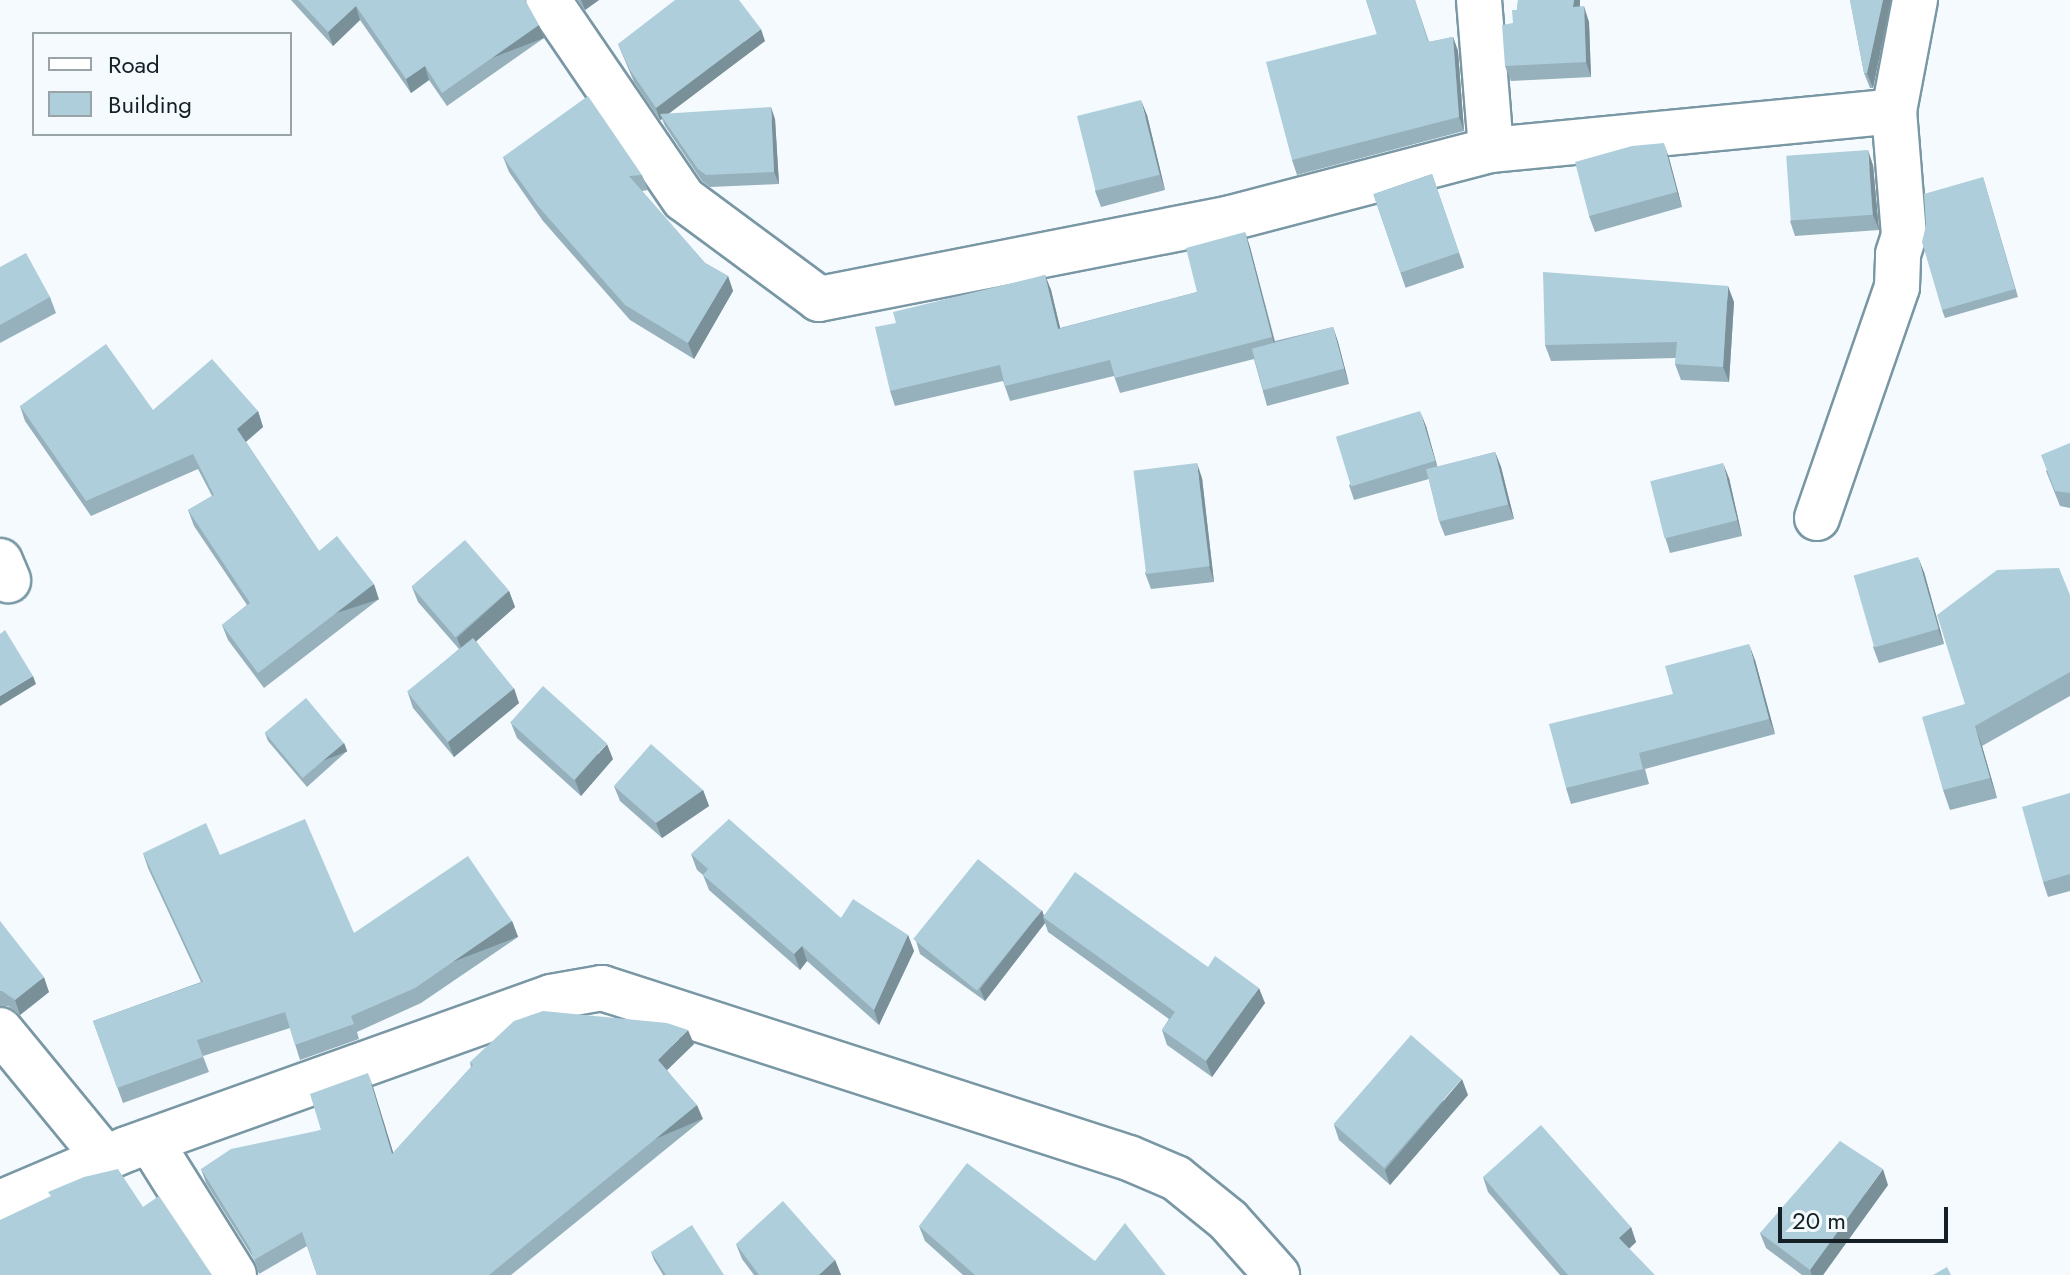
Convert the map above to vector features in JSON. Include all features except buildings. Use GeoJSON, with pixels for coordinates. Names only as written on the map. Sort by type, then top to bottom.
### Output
{"type":"FeatureCollection","features":[{"type":"Feature","properties":{"kind":"street"},"geometry":{"type":"LineString","coordinates":[[548,0],[684,199],[819,299],[1231,218],[1491,150],[1894,111]]}},
{"type":"Feature","properties":{"kind":"street"},"geometry":{"type":"LineString","coordinates":[[1479,0],[1491,150]]}},
{"type":"Feature","properties":{"kind":"street"},"geometry":{"type":"LineString","coordinates":[[1817,518],[1897,287],[1898,254],[1904,235],[1894,111],[1915,0]]}},
{"type":"Feature","properties":{"kind":"street"},"geometry":{"type":"LineString","coordinates":[[0,1203],[150,1141],[551,997],[602,988],[1129,1158],[1176,1178],[1228,1220],[1277,1275]]}},
{"type":"Feature","properties":{"kind":"street"},"geometry":{"type":"LineString","coordinates":[[0,1030],[106,1159]]}},
{"type":"Feature","properties":{"kind":"street"},"geometry":{"type":"LineString","coordinates":[[150,1141],[234,1275]]}}]}
